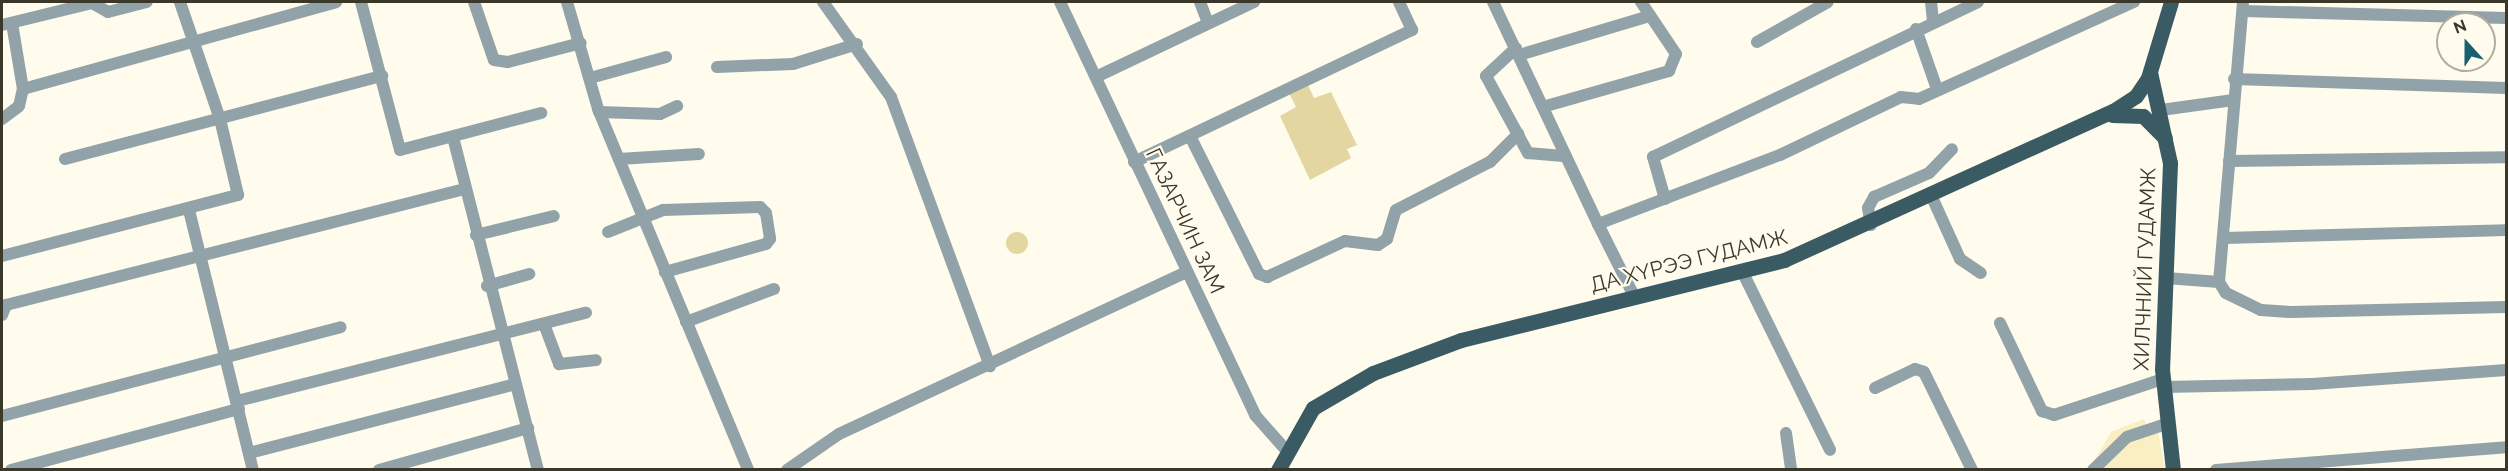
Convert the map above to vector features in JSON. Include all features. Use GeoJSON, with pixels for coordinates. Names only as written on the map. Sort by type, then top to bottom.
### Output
{"type":"FeatureCollection","features":[{"type":"Feature","properties":{"kind":"main road","name":"ДА ХҮРЭЭ ГУДАМЖ"},"geometry":{"type":"LineString","coordinates":[[1278,470],[1286,450],[1319,403],[1373,373],[1461,340],[1743,273],[1871,225],[2100,118],[2136,96],[2150,72],[2171,2]]}},
{"type":"Feature","properties":{"kind":"main road","name":"ХИЛЧНИЙ ГУДАМЖ"},"geometry":{"type":"LineString","coordinates":[[2150,72],[2168,145],[2163,383],[2173,470]]}},
{"type":"Feature","properties":{"kind":"main road"},"geometry":{"type":"LineString","coordinates":[[2136,96],[2138,114]]}},
{"type":"Feature","properties":{"kind":"main road"},"geometry":{"type":"LineString","coordinates":[[2100,118],[2138,114],[2155,124],[2168,145]]}},
{"type":"Feature","properties":{"kind":"street"},"geometry":{"type":"LineString","coordinates":[[2,119],[19,106],[23,89],[7,24],[92,3],[108,12],[147,2]]}},
{"type":"Feature","properties":{"kind":"street"},"geometry":{"type":"LineString","coordinates":[[2,256],[189,210],[238,195],[220,119],[196,42],[180,2]]}},
{"type":"Feature","properties":{"kind":"street"},"geometry":{"type":"LineString","coordinates":[[23,89],[336,2]]}},
{"type":"Feature","properties":{"kind":"street"},"geometry":{"type":"LineString","coordinates":[[362,2],[400,150],[541,113]]}},
{"type":"Feature","properties":{"kind":"street"},"geometry":{"type":"LineString","coordinates":[[474,2],[494,60],[508,62],[581,43]]}},
{"type":"Feature","properties":{"kind":"street"},"geometry":{"type":"LineString","coordinates":[[567,2],[581,43],[599,112],[748,470]]}},
{"type":"Feature","properties":{"kind":"street"},"geometry":{"type":"LineString","coordinates":[[823,2],[857,44],[891,97],[990,366]]}},
{"type":"Feature","properties":{"kind":"street","name":"ГАЗАРЧИН ЗАМ"},"geometry":{"type":"LineString","coordinates":[[1060,2],[1098,76],[1134,162],[1255,415],[1286,450]]}},
{"type":"Feature","properties":{"kind":"street"},"geometry":{"type":"LineString","coordinates":[[1200,2],[1208,23]]}},
{"type":"Feature","properties":{"kind":"street"},"geometry":{"type":"LineString","coordinates":[[1098,76],[1254,2]]}},
{"type":"Feature","properties":{"kind":"street"},"geometry":{"type":"LineString","coordinates":[[1134,162],[1412,30],[1399,2]]}},
{"type":"Feature","properties":{"kind":"street"},"geometry":{"type":"LineString","coordinates":[[1493,2],[1546,106],[1566,156],[1635,298]]}},
{"type":"Feature","properties":{"kind":"street"},"geometry":{"type":"LineString","coordinates":[[1546,106],[1670,71],[1676,54],[1641,2]]}},
{"type":"Feature","properties":{"kind":"street"},"geometry":{"type":"LineString","coordinates":[[1756,42],[1828,2]]}},
{"type":"Feature","properties":{"kind":"street"},"geometry":{"type":"LineString","coordinates":[[1931,2],[1933,21]]}},
{"type":"Feature","properties":{"kind":"street"},"geometry":{"type":"LineString","coordinates":[[1665,199],[1653,157],[1916,29],[1978,2]]}},
{"type":"Feature","properties":{"kind":"street"},"geometry":{"type":"LineString","coordinates":[[1598,224],[1780,155],[1901,97],[1919,99],[2134,2]]}},
{"type":"Feature","properties":{"kind":"street"},"geometry":{"type":"LineString","coordinates":[[2506,18],[2243,6],[2232,100],[2224,238],[2219,282],[2226,293],[2261,310],[2506,307]]}},
{"type":"Feature","properties":{"kind":"street"},"geometry":{"type":"LineString","coordinates":[[1566,156],[1528,153],[1486,76],[1518,52],[1650,16]]}},
{"type":"Feature","properties":{"kind":"street"},"geometry":{"type":"LineString","coordinates":[[1916,29],[1937,89]]}},
{"type":"Feature","properties":{"kind":"street"},"geometry":{"type":"LineString","coordinates":[[717,67],[793,64],[857,44]]}},
{"type":"Feature","properties":{"kind":"street"},"geometry":{"type":"LineString","coordinates":[[590,78],[666,57]]}},
{"type":"Feature","properties":{"kind":"street"},"geometry":{"type":"LineString","coordinates":[[65,159],[382,76]]}},
{"type":"Feature","properties":{"kind":"street"},"geometry":{"type":"LineString","coordinates":[[2234,79],[2506,88]]}},
{"type":"Feature","properties":{"kind":"street"},"geometry":{"type":"LineString","coordinates":[[2161,110],[2232,100]]}},
{"type":"Feature","properties":{"kind":"street"},"geometry":{"type":"LineString","coordinates":[[599,112],[660,114],[674,112],[677,106]]}},
{"type":"Feature","properties":{"kind":"street"},"geometry":{"type":"LineString","coordinates":[[1190,136],[1259,274],[1267,277],[1345,241],[1378,245],[1387,239],[1396,210],[1490,162],[1518,134]]}},
{"type":"Feature","properties":{"kind":"street"},"geometry":{"type":"LineString","coordinates":[[453,137],[487,286],[538,470]]}},
{"type":"Feature","properties":{"kind":"street"},"geometry":{"type":"LineString","coordinates":[[1871,225],[1868,208],[1874,198],[1929,173],[1952,149]]}},
{"type":"Feature","properties":{"kind":"street"},"geometry":{"type":"LineString","coordinates":[[619,159],[699,154]]}},
{"type":"Feature","properties":{"kind":"street"},"geometry":{"type":"LineString","coordinates":[[2229,161],[2506,157]]}},
{"type":"Feature","properties":{"kind":"street"},"geometry":{"type":"LineString","coordinates":[[2,315],[6,305],[466,189]]}},
{"type":"Feature","properties":{"kind":"street"},"geometry":{"type":"LineString","coordinates":[[1931,195],[1960,260],[1981,273]]}},
{"type":"Feature","properties":{"kind":"street"},"geometry":{"type":"LineString","coordinates":[[609,231],[643,216],[745,208],[766,213],[770,239],[765,244],[665,273]]}},
{"type":"Feature","properties":{"kind":"street"},"geometry":{"type":"LineString","coordinates":[[189,210],[253,470]]}},
{"type":"Feature","properties":{"kind":"street"},"geometry":{"type":"LineString","coordinates":[[476,235],[554,216]]}},
{"type":"Feature","properties":{"kind":"street"},"geometry":{"type":"LineString","coordinates":[[2224,238],[2506,230]]}},
{"type":"Feature","properties":{"kind":"street"},"geometry":{"type":"LineString","coordinates":[[787,470],[838,434],[990,366],[1187,272]]}},
{"type":"Feature","properties":{"kind":"street"},"geometry":{"type":"LineString","coordinates":[[1743,273],[1830,450]]}},
{"type":"Feature","properties":{"kind":"street"},"geometry":{"type":"LineString","coordinates":[[487,286],[529,274]]}},
{"type":"Feature","properties":{"kind":"street"},"geometry":{"type":"LineString","coordinates":[[2166,278],[2219,282]]}},
{"type":"Feature","properties":{"kind":"street"},"geometry":{"type":"LineString","coordinates":[[686,322],[774,289]]}},
{"type":"Feature","properties":{"kind":"street"},"geometry":{"type":"LineString","coordinates":[[11,470],[238,405],[586,313]]}},
{"type":"Feature","properties":{"kind":"street"},"geometry":{"type":"LineString","coordinates":[[2000,323],[2042,411],[2054,415],[2163,383],[2312,384],[2506,370]]}},
{"type":"Feature","properties":{"kind":"street"},"geometry":{"type":"LineString","coordinates":[[544,324],[559,364],[596,360]]}},
{"type":"Feature","properties":{"kind":"street"},"geometry":{"type":"LineString","coordinates":[[2,416],[341,327]]}},
{"type":"Feature","properties":{"kind":"street"},"geometry":{"type":"LineString","coordinates":[[1875,388],[1915,369],[1924,372],[1972,470]]}},
{"type":"Feature","properties":{"kind":"street"},"geometry":{"type":"LineString","coordinates":[[249,453],[515,384]]}},
{"type":"Feature","properties":{"kind":"street"},"geometry":{"type":"LineString","coordinates":[[2093,470],[2127,437],[2166,424]]}},
{"type":"Feature","properties":{"kind":"street"},"geometry":{"type":"LineString","coordinates":[[379,470],[528,428]]}},
{"type":"Feature","properties":{"kind":"street"},"geometry":{"type":"LineString","coordinates":[[1786,433],[1791,470]]}},
{"type":"Feature","properties":{"kind":"street"},"geometry":{"type":"LineString","coordinates":[[2216,470],[2506,447]]}},
{"type":"Feature","properties":{"kind":"shaded area"},"geometry":{"type":"Polygon","coordinates":[[[1306,81],[1314,98],[1331,92],[1357,145],[1347,149],[1351,158],[1310,180],[1280,116],[1296,107],[1287,89],[1306,81]]]}},
{"type":"Feature","properties":{"kind":"shaded area"},"geometry":{"type":"Polygon","coordinates":[[[1017,232],[1025,235],[1028,243],[1025,251],[1017,254],[1009,251],[1006,243],[1009,235],[1017,232]]]}},
{"type":"Feature","properties":{"kind":"shaded area"},"geometry":{"type":"Polygon","coordinates":[[[2144,419],[2150,434],[2158,432],[2165,469],[2089,470],[2111,432],[2144,419]]]}}]}
